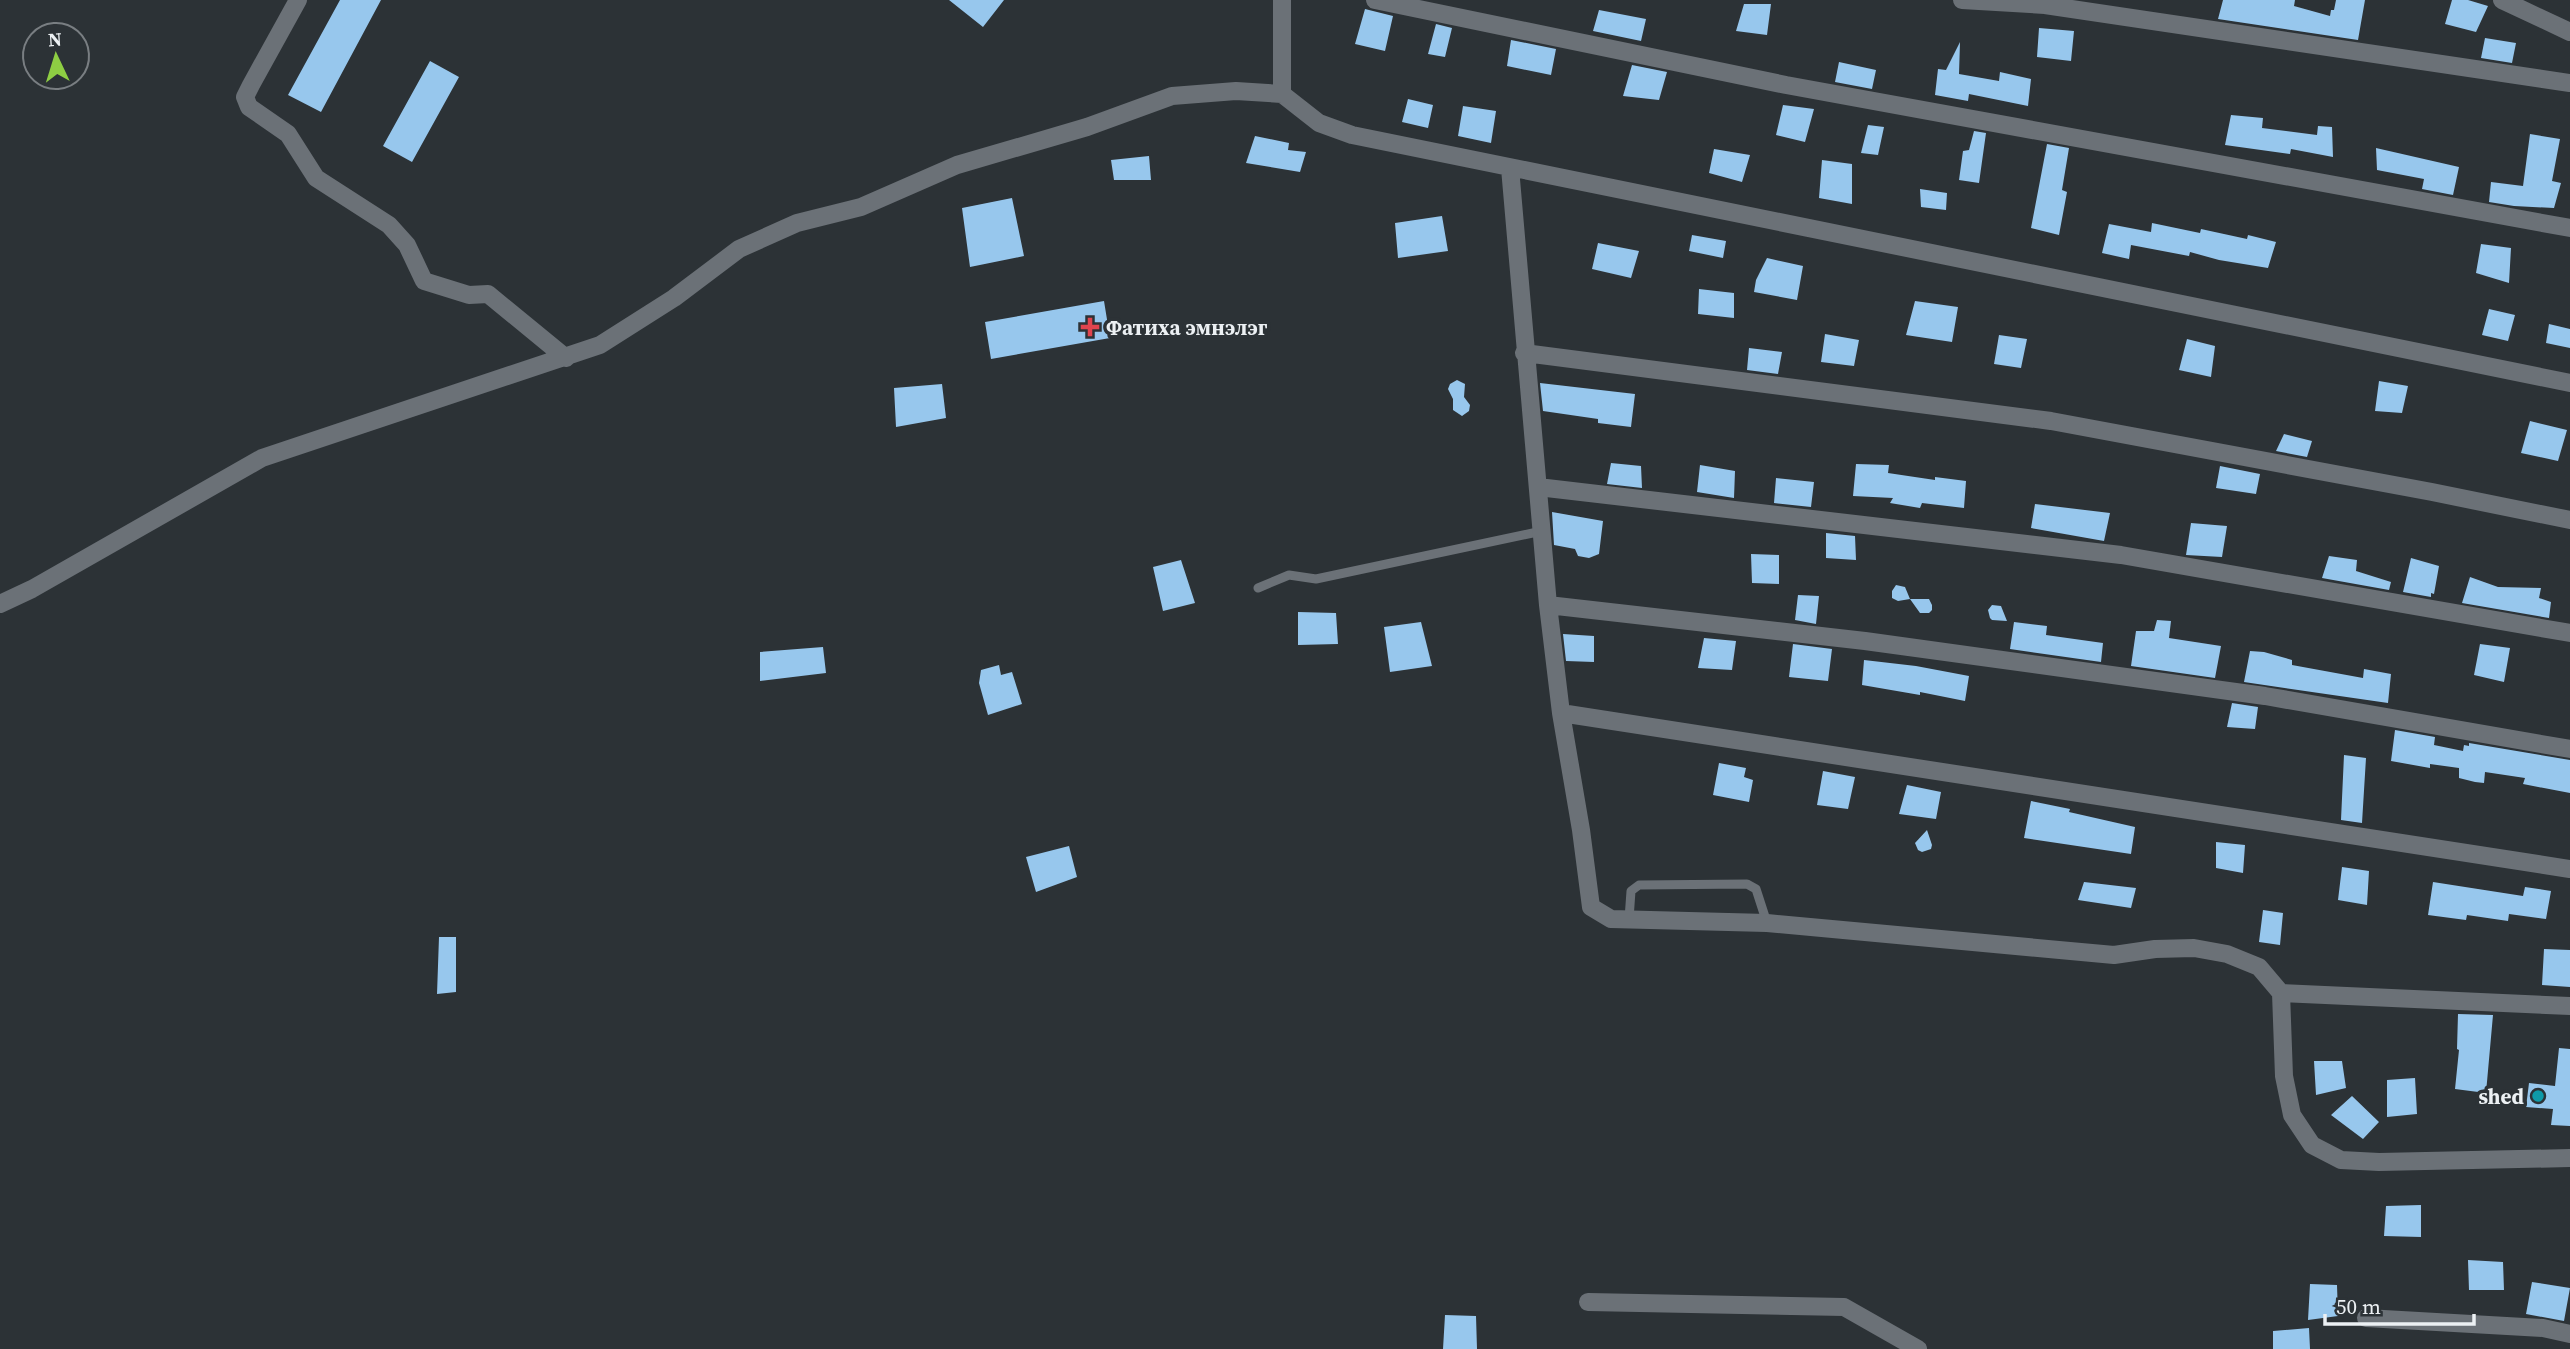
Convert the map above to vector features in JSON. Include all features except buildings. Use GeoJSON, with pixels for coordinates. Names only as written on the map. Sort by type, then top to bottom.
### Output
{"type":"FeatureCollection","features":[{"type":"Feature","properties":{"kind":"street"},"geometry":{"type":"LineString","coordinates":[[299,0],[245,97],[249,107],[288,134],[316,178],[389,225],[407,245],[424,281],[469,295],[488,294],[566,358]]}},
{"type":"Feature","properties":{"kind":"street"},"geometry":{"type":"LineString","coordinates":[[1282,0],[1282,94]]}},
{"type":"Feature","properties":{"kind":"street"},"geometry":{"type":"LineString","coordinates":[[1375,0],[1786,85],[2570,228]]}},
{"type":"Feature","properties":{"kind":"street"},"geometry":{"type":"LineString","coordinates":[[1962,0],[2045,5],[2570,83]]}},
{"type":"Feature","properties":{"kind":"street"},"geometry":{"type":"LineString","coordinates":[[2502,0],[2570,32]]}},
{"type":"Feature","properties":{"kind":"street"},"geometry":{"type":"LineString","coordinates":[[0,604],[32,589],[262,458],[600,345],[674,298],[739,249],[797,223],[861,206],[957,165],[1087,127],[1172,96],[1236,91],[1282,94],[1320,123],[1352,135],[2570,383]]}},
{"type":"Feature","properties":{"kind":"street"},"geometry":{"type":"LineString","coordinates":[[1510,168],[1548,606],[1561,713],[1591,907],[1611,919],[1768,923],[2114,955],[2155,949],[2194,948],[2227,954],[2259,967],[2281,993],[2284,1076],[2292,1115],[2312,1145],[2341,1160],[2379,1163],[2570,1158]]}},
{"type":"Feature","properties":{"kind":"street"},"geometry":{"type":"LineString","coordinates":[[1524,352],[2051,421],[2570,520]]}},
{"type":"Feature","properties":{"kind":"street"},"geometry":{"type":"LineString","coordinates":[[1538,487],[2121,555],[2570,634]]}},
{"type":"Feature","properties":{"kind":"street"},"geometry":{"type":"LineString","coordinates":[[1548,606],[1865,641],[2265,696],[2570,749]]}},
{"type":"Feature","properties":{"kind":"street"},"geometry":{"type":"LineString","coordinates":[[1561,713],[2570,869]]}},
{"type":"Feature","properties":{"kind":"street"},"geometry":{"type":"LineString","coordinates":[[2281,993],[2570,1006]]}},
{"type":"Feature","properties":{"kind":"street"},"geometry":{"type":"LineString","coordinates":[[1588,1302],[1844,1307],[1918,1349]]}},
{"type":"Feature","properties":{"kind":"street"},"geometry":{"type":"LineString","coordinates":[[2366,1318],[2543,1328],[2570,1334]]}},
{"type":"Feature","properties":{"kind":"lane"},"geometry":{"type":"LineString","coordinates":[[1258,588],[1289,575],[1316,579],[1542,531]]}},
{"type":"Feature","properties":{"kind":"lane"},"geometry":{"type":"LineString","coordinates":[[1629,919],[1631,891],[1639,886],[1747,884],[1756,889],[1768,923]]}},
{"type":"Feature","properties":{"kind":"place","name":"Фатиха эмнэлэг"},"geometry":{"type":"Point","coordinates":[1090,327]}},
{"type":"Feature","properties":{"kind":"place","name":"shed"},"geometry":{"type":"Point","coordinates":[2538,1096]}}]}
